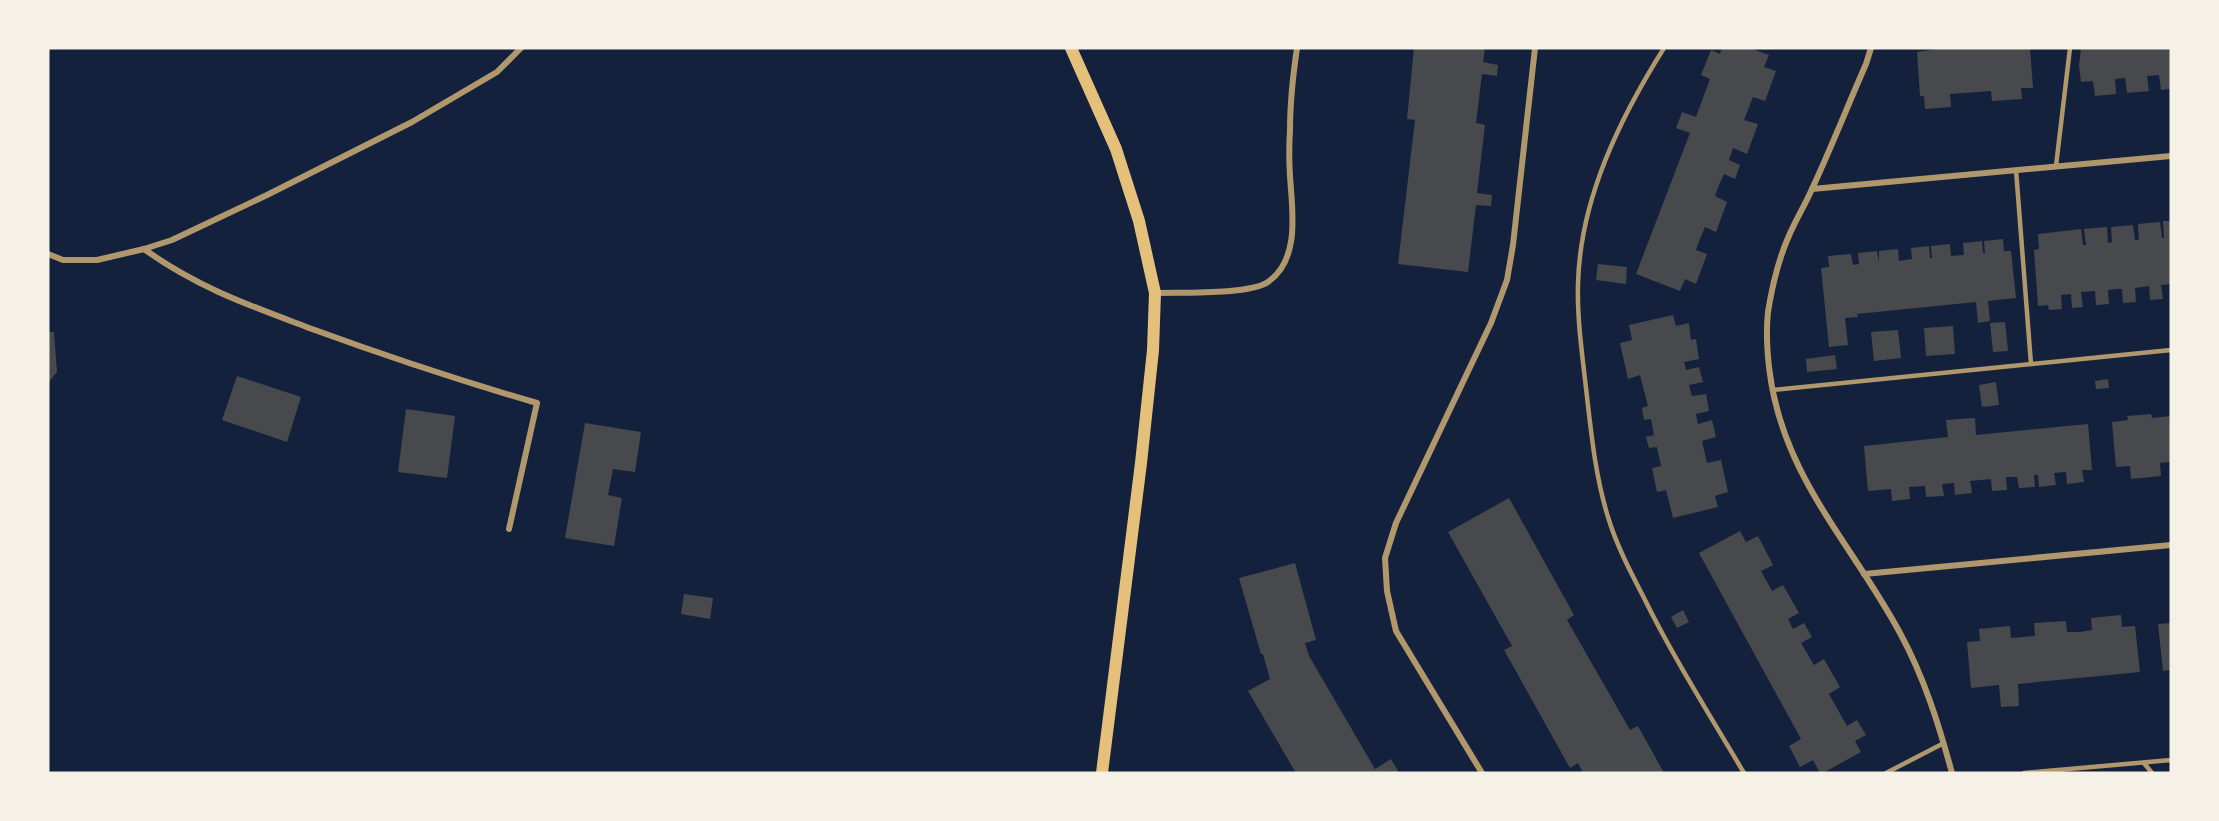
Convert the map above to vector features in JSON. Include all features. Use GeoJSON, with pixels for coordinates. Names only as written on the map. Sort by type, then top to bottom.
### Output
{"type":"FeatureCollection","features":[{"type":"Feature","properties":{"kind":"main road"},"geometry":{"type":"LineString","coordinates":[[1071,48],[1116,149],[1140,221],[1155,292],[1153,350],[1141,463],[1102,773]]}},
{"type":"Feature","properties":{"kind":"street"},"geometry":{"type":"LineString","coordinates":[[48,254],[63,260],[97,260],[172,240],[412,122],[497,72],[521,48]]}},
{"type":"Feature","properties":{"kind":"street"},"geometry":{"type":"LineString","coordinates":[[1155,292],[1247,289],[1268,282],[1283,266],[1291,243],[1294,213],[1290,176],[1290,129],[1297,48]]}},
{"type":"Feature","properties":{"kind":"street"},"geometry":{"type":"LineString","coordinates":[[1482,773],[1396,631],[1387,591],[1385,558],[1396,523],[1491,323],[1507,280],[1513,246],[1535,48]]}},
{"type":"Feature","properties":{"kind":"street"},"geometry":{"type":"LineString","coordinates":[[1871,48],[1812,189],[1788,238],[1775,277],[1768,315],[1767,349],[1772,390],[1784,435],[1803,478],[1826,518],[1900,633],[1938,722],[1952,773]]}},
{"type":"Feature","properties":{"kind":"street"},"geometry":{"type":"LineString","coordinates":[[1812,189],[2171,156]]}},
{"type":"Feature","properties":{"kind":"street"},"geometry":{"type":"LineString","coordinates":[[144,249],[193,281],[244,303],[456,380],[537,403],[509,529]]}},
{"type":"Feature","properties":{"kind":"street"},"geometry":{"type":"LineString","coordinates":[[1864,574],[2171,545]]}},
{"type":"Feature","properties":{"kind":"lane"},"geometry":{"type":"LineString","coordinates":[[1664,48],[1642,83],[1615,138],[1598,182],[1583,233],[1578,283],[1580,329],[1592,442],[1608,517],[1627,565],[1662,635],[1744,773]]}},
{"type":"Feature","properties":{"kind":"lane"},"geometry":{"type":"LineString","coordinates":[[2056,166],[2070,48]]}},
{"type":"Feature","properties":{"kind":"lane"},"geometry":{"type":"LineString","coordinates":[[2016,170],[2031,364]]}},
{"type":"Feature","properties":{"kind":"lane"},"geometry":{"type":"LineString","coordinates":[[1772,390],[2171,350]]}},
{"type":"Feature","properties":{"kind":"lane"},"geometry":{"type":"LineString","coordinates":[[1886,773],[1944,743]]}},
{"type":"Feature","properties":{"kind":"lane"},"geometry":{"type":"LineString","coordinates":[[2024,773],[2171,760]]}},
{"type":"Feature","properties":{"kind":"lane"},"geometry":{"type":"LineString","coordinates":[[2144,763],[2152,773]]}},
{"type":"Feature","properties":{"kind":"building"},"geometry":{"type":"Polygon","coordinates":[[[1414,48],[1485,48],[1483,62],[1498,65],[1497,76],[1482,74],[1476,123],[1485,125],[1477,193],[1492,195],[1491,206],[1476,205],[1468,272],[1398,264],[1415,120],[1407,119],[1414,48]]]}},
{"type":"Feature","properties":{"kind":"building"},"geometry":{"type":"Polygon","coordinates":[[[1722,48],[1749,48],[1769,55],[1764,67],[1776,71],[1765,101],[1753,97],[1744,120],[1758,124],[1747,154],[1733,148],[1729,160],[1740,165],[1735,179],[1724,174],[1719,185],[1715,196],[1727,202],[1716,232],[1705,227],[1700,239],[1696,250],[1707,254],[1696,284],[1685,279],[1680,291],[1636,274],[1690,133],[1676,128],[1682,112],[1696,117],[1710,79],[1701,75],[1711,50],[1720,54],[1722,48]]]}},
{"type":"Feature","properties":{"kind":"building"},"geometry":{"type":"Polygon","coordinates":[[[1945,48],[2030,48],[2033,88],[2021,88],[2022,99],[1992,101],[1991,91],[1950,94],[1951,107],[1925,109],[1924,96],[1920,96],[1917,52],[1945,48]]]}},
{"type":"Feature","properties":{"kind":"building"},"geometry":{"type":"Polygon","coordinates":[[[2081,48],[2171,48],[2171,89],[2161,90],[2159,75],[2147,76],[2149,91],[2127,93],[2125,78],[2115,79],[2116,94],[2095,96],[2093,81],[2081,82],[2079,65],[2081,48]]]}},
{"type":"Feature","properties":{"kind":"building"},"geometry":{"type":"Polygon","coordinates":[[[2163,221],[2171,221],[2171,284],[2161,285],[2163,299],[2150,300],[2149,286],[2135,288],[2136,302],[2123,303],[2122,289],[2117,289],[2108,290],[2109,304],[2096,305],[2095,291],[2081,292],[2083,307],[2072,308],[2071,294],[2061,295],[2062,309],[2049,310],[2048,305],[2038,306],[2034,250],[2039,249],[2038,234],[2081,229],[2083,245],[2086,245],[2084,229],[2107,227],[2108,243],[2112,242],[2111,227],[2133,225],[2135,240],[2139,240],[2138,224],[2160,222],[2162,238],[2164,238],[2163,221]]]}},
{"type":"Feature","properties":{"kind":"building"},"geometry":{"type":"Polygon","coordinates":[[[2003,239],[2004,251],[2011,251],[2016,298],[1988,301],[1990,321],[1978,323],[1976,302],[1857,314],[1858,317],[1845,318],[1848,345],[1829,347],[1821,268],[1829,267],[1828,256],[1851,254],[1853,265],[1859,264],[1858,253],[1877,251],[1879,262],[1879,251],[1898,249],[1899,261],[1912,259],[1911,248],[1929,246],[1930,258],[1932,258],[1931,246],[1950,244],[1951,256],[1964,255],[1963,243],[1982,241],[1983,253],[1985,253],[1984,241],[2003,239]]]}},
{"type":"Feature","properties":{"kind":"building"},"geometry":{"type":"Polygon","coordinates":[[[1598,264],[1627,267],[1626,284],[1596,280],[1598,264]]]}},
{"type":"Feature","properties":{"kind":"building"},"geometry":{"type":"Polygon","coordinates":[[[1673,315],[1676,326],[1689,323],[1691,340],[1696,339],[1699,359],[1684,362],[1686,370],[1699,367],[1703,382],[1689,385],[1692,396],[1706,394],[1709,411],[1696,414],[1698,424],[1712,420],[1716,437],[1702,441],[1707,463],[1721,460],[1728,492],[1715,496],[1718,507],[1673,518],[1666,490],[1657,492],[1652,468],[1661,466],[1657,447],[1649,448],[1646,437],[1654,435],[1651,419],[1644,420],[1642,408],[1648,406],[1640,375],[1628,379],[1620,343],[1632,340],[1629,325],[1673,315]]]}},
{"type":"Feature","properties":{"kind":"building"},"geometry":{"type":"Polygon","coordinates":[[[2005,322],[2008,351],[1993,352],[1990,323],[2005,322]]]}},
{"type":"Feature","properties":{"kind":"building"},"geometry":{"type":"Polygon","coordinates":[[[1953,326],[1955,354],[1926,356],[1924,328],[1953,326]]]}},
{"type":"Feature","properties":{"kind":"building"},"geometry":{"type":"Polygon","coordinates":[[[1898,330],[1901,358],[1874,361],[1871,332],[1898,330]]]}},
{"type":"Feature","properties":{"kind":"building"},"geometry":{"type":"Polygon","coordinates":[[[48,332],[54,332],[57,372],[48,383],[48,332]]]}},
{"type":"Feature","properties":{"kind":"building"},"geometry":{"type":"Polygon","coordinates":[[[1835,355],[1837,369],[1807,372],[1806,359],[1835,355]]]}},
{"type":"Feature","properties":{"kind":"building"},"geometry":{"type":"Polygon","coordinates":[[[237,376],[301,397],[287,442],[222,420],[237,376]]]}},
{"type":"Feature","properties":{"kind":"building"},"geometry":{"type":"Polygon","coordinates":[[[2108,379],[2109,388],[2096,389],[2095,381],[2108,379]]]}},
{"type":"Feature","properties":{"kind":"building"},"geometry":{"type":"Polygon","coordinates":[[[1996,382],[1999,405],[1982,407],[1979,385],[1996,382]]]}},
{"type":"Feature","properties":{"kind":"building"},"geometry":{"type":"Polygon","coordinates":[[[406,409],[455,416],[447,478],[398,472],[406,409]]]}},
{"type":"Feature","properties":{"kind":"building"},"geometry":{"type":"Polygon","coordinates":[[[2151,414],[2152,418],[2171,416],[2171,462],[2160,463],[2161,476],[2131,479],[2130,466],[2116,467],[2112,422],[2128,420],[2127,416],[2151,414]]]}},
{"type":"Feature","properties":{"kind":"building"},"geometry":{"type":"Polygon","coordinates":[[[1975,418],[1976,435],[2088,424],[2092,470],[2082,470],[2084,482],[2067,484],[2066,472],[2054,473],[2056,485],[2039,487],[2038,475],[2034,475],[2035,487],[2019,488],[2017,477],[2006,477],[2007,490],[1992,491],[1991,479],[1970,481],[1972,493],[1955,495],[1954,483],[1942,484],[1944,496],[1926,497],[1925,486],[1909,487],[1910,499],[1892,501],[1891,489],[1868,491],[1864,446],[1948,437],[1946,420],[1975,418]]]}},
{"type":"Feature","properties":{"kind":"building"},"geometry":{"type":"Polygon","coordinates":[[[585,423],[641,432],[635,472],[613,469],[608,495],[622,498],[614,546],[565,538],[585,423]]]}},
{"type":"Feature","properties":{"kind":"building"},"geometry":{"type":"Polygon","coordinates":[[[1509,498],[1574,615],[1567,620],[1630,730],[1638,726],[1664,773],[1583,773],[1578,763],[1570,768],[1504,650],[1512,646],[1448,532],[1509,498]]]}},
{"type":"Feature","properties":{"kind":"building"},"geometry":{"type":"Polygon","coordinates":[[[1740,531],[1746,542],[1758,536],[1773,565],[1761,571],[1772,591],[1783,585],[1799,613],[1788,619],[1793,629],[1804,623],[1812,637],[1801,643],[1814,665],[1824,659],[1840,687],[1829,694],[1847,726],[1857,720],[1866,735],[1855,741],[1861,752],[1823,773],[1820,773],[1813,760],[1800,767],[1789,746],[1801,739],[1699,553],[1740,531]]]}},
{"type":"Feature","properties":{"kind":"building"},"geometry":{"type":"Polygon","coordinates":[[[1295,563],[1316,640],[1305,643],[1309,656],[1375,769],[1391,759],[1399,773],[1296,773],[1248,691],[1270,679],[1239,578],[1295,563]]]}},
{"type":"Feature","properties":{"kind":"building"},"geometry":{"type":"Polygon","coordinates":[[[684,594],[713,598],[710,619],[681,614],[684,594]]]}},
{"type":"Feature","properties":{"kind":"building"},"geometry":{"type":"Polygon","coordinates":[[[1683,610],[1689,622],[1677,628],[1671,617],[1683,610]]]}},
{"type":"Feature","properties":{"kind":"building"},"geometry":{"type":"Polygon","coordinates":[[[2121,615],[2122,627],[2135,626],[2140,672],[2018,684],[2019,706],[2001,707],[1999,685],[1971,688],[1967,642],[1980,641],[1979,629],[2010,626],[2011,638],[2035,636],[2034,623],[2066,621],[2067,632],[2080,632],[2092,630],[2091,618],[2121,615]]]}},
{"type":"Feature","properties":{"kind":"building"},"geometry":{"type":"Polygon","coordinates":[[[2171,623],[2171,670],[2163,671],[2158,624],[2171,623]]]}}]}
